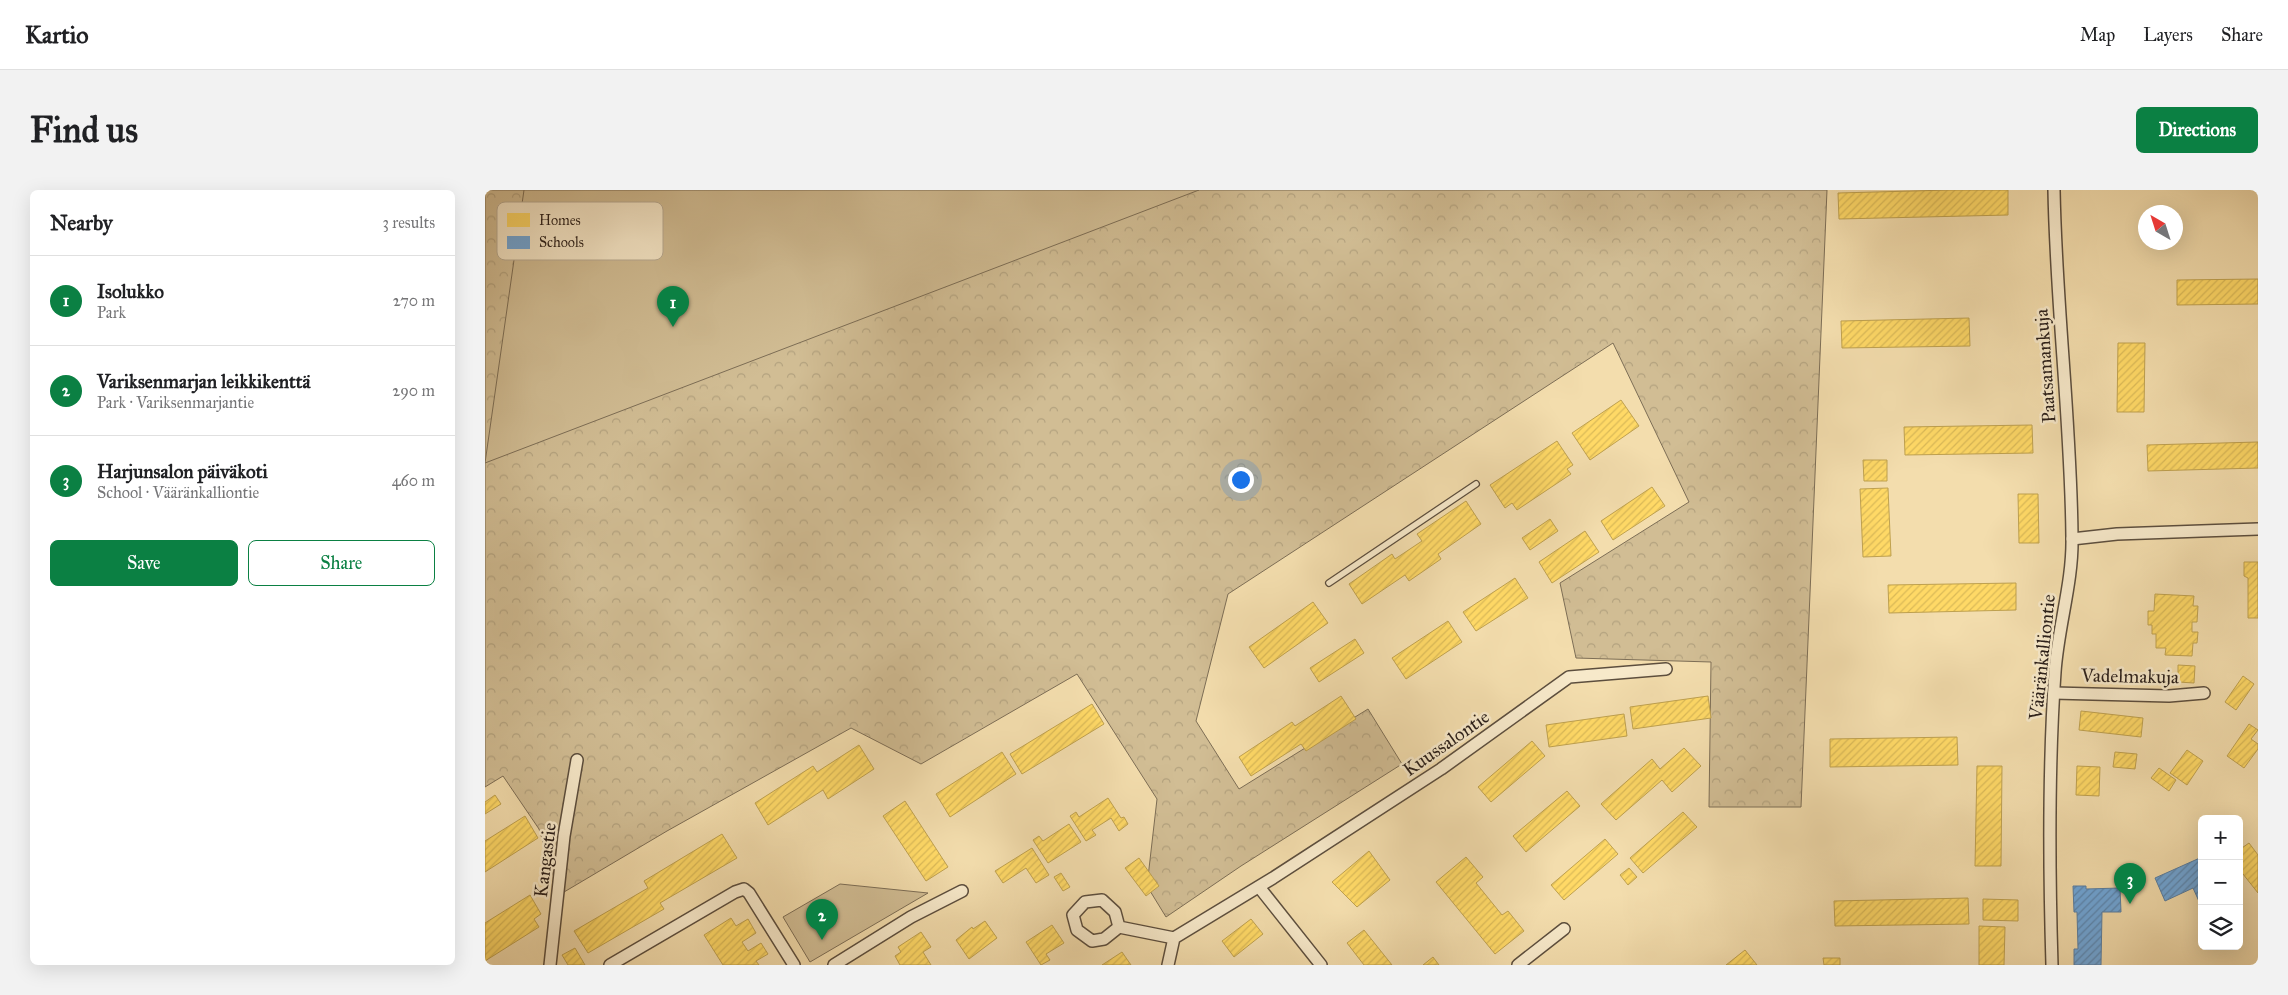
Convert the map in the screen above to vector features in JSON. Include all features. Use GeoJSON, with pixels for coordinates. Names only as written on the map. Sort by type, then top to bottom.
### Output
{"type":"FeatureCollection","features":[{"type":"Feature","properties":{"kind":"street","name":"Paatsamankuja"},"geometry":{"type":"LineString","coordinates":[[2054,190],[2055,263],[2072,539]]}},
{"type":"Feature","properties":{"kind":"street"},"geometry":{"type":"LineString","coordinates":[[2072,539],[2117,534],[2258,529]]}},
{"type":"Feature","properties":{"kind":"street","name":"Vääränkalliontie"},"geometry":{"type":"LineString","coordinates":[[2052,965],[2049,835],[2054,692],[2072,539]]}},
{"type":"Feature","properties":{"kind":"street","name":"Kuussalontie"},"geometry":{"type":"LineString","coordinates":[[1174,938],[1259,887],[1441,769],[1569,677],[1666,669]]}},
{"type":"Feature","properties":{"kind":"street","name":"Vadelmakuja"},"geometry":{"type":"LineString","coordinates":[[2054,692],[2169,696],[2204,693]]}},
{"type":"Feature","properties":{"kind":"street","name":"Kangastie"},"geometry":{"type":"LineString","coordinates":[[550,965],[564,836],[577,760]]}},
{"type":"Feature","properties":{"kind":"street"},"geometry":{"type":"LineString","coordinates":[[1259,887],[1321,965]]}},
{"type":"Feature","properties":{"kind":"street"},"geometry":{"type":"LineString","coordinates":[[610,965],[743,889],[749,894],[794,965]]}},
{"type":"Feature","properties":{"kind":"street"},"geometry":{"type":"LineString","coordinates":[[834,965],[911,917],[961,891]]}},
{"type":"Feature","properties":{"kind":"street"},"geometry":{"type":"LineString","coordinates":[[1119,928],[1174,938],[1168,965]]}},
{"type":"Feature","properties":{"kind":"street"},"geometry":{"type":"LineString","coordinates":[[1518,965],[1564,929]]}},
{"type":"Feature","properties":{"kind":"lane"},"geometry":{"type":"LineString","coordinates":[[1329,583],[1476,484]]}},
{"type":"Feature","properties":{"kind":"green space"},"geometry":{"type":"Polygon","coordinates":[[[485,190],[1827,190],[1801,807],[1709,807],[1711,662],[1576,658],[1560,583],[1689,502],[1613,343],[1228,594],[1196,721],[1239,789],[1368,709],[1402,764],[1241,866],[1166,917],[1147,886],[1157,799],[1077,674],[921,764],[851,728],[667,831],[559,895],[539,829],[503,776],[485,787],[485,190]]]}},
{"type":"Feature","properties":{"kind":"green space"},"geometry":{"type":"Polygon","coordinates":[[[524,190],[1199,190],[485,463],[514,260],[663,260],[663,202],[522,202],[524,190]]]}},
{"type":"Feature","properties":{"kind":"green space"},"geometry":{"type":"Polygon","coordinates":[[[840,884],[928,893],[810,962],[783,917],[840,884]]]}},
{"type":"Feature","properties":{"kind":"building: Homes"},"geometry":{"type":"Polygon","coordinates":[[[2008,190],[2008,215],[1839,219],[1838,193],[2008,190]]]}},
{"type":"Feature","properties":{"kind":"building: Homes"},"geometry":{"type":"Polygon","coordinates":[[[2258,279],[2258,304],[2177,305],[2177,280],[2258,279]]]}},
{"type":"Feature","properties":{"kind":"building: Homes"},"geometry":{"type":"Polygon","coordinates":[[[1969,318],[1970,346],[1842,348],[1841,321],[1969,318]]]}},
{"type":"Feature","properties":{"kind":"building: Homes"},"geometry":{"type":"Polygon","coordinates":[[[2118,343],[2145,343],[2144,412],[2117,412],[2118,343]]]}},
{"type":"Feature","properties":{"kind":"building: Homes"},"geometry":{"type":"Polygon","coordinates":[[[1621,400],[1639,426],[1590,460],[1572,433],[1621,400]]]}},
{"type":"Feature","properties":{"kind":"building: Homes"},"geometry":{"type":"Polygon","coordinates":[[[2032,425],[2033,453],[1905,455],[1904,427],[2032,425]]]}},
{"type":"Feature","properties":{"kind":"building: Homes"},"geometry":{"type":"Polygon","coordinates":[[[1557,441],[1573,465],[1567,469],[1571,474],[1517,510],[1512,503],[1505,508],[1490,485],[1557,441]]]}},
{"type":"Feature","properties":{"kind":"building: Homes"},"geometry":{"type":"Polygon","coordinates":[[[2258,442],[2258,468],[2148,471],[2147,445],[2258,442]]]}},
{"type":"Feature","properties":{"kind":"building: Homes"},"geometry":{"type":"Polygon","coordinates":[[[1863,460],[1887,460],[1887,481],[1864,481],[1863,460]]]}},
{"type":"Feature","properties":{"kind":"building: Homes"},"geometry":{"type":"Polygon","coordinates":[[[1652,487],[1665,506],[1613,540],[1601,521],[1652,487]]]}},
{"type":"Feature","properties":{"kind":"building: Homes"},"geometry":{"type":"Polygon","coordinates":[[[1888,488],[1891,556],[1863,557],[1860,489],[1888,488]]]}},
{"type":"Feature","properties":{"kind":"building: Homes"},"geometry":{"type":"Polygon","coordinates":[[[2018,494],[2038,494],[2039,543],[2019,543],[2018,494]]]}},
{"type":"Feature","properties":{"kind":"building: Homes"},"geometry":{"type":"Polygon","coordinates":[[[1466,501],[1481,524],[1438,554],[1441,559],[1409,581],[1405,575],[1362,604],[1349,584],[1392,554],[1395,559],[1422,541],[1417,534],[1466,501]]]}},
{"type":"Feature","properties":{"kind":"building: Homes"},"geometry":{"type":"Polygon","coordinates":[[[1550,519],[1558,531],[1530,550],[1522,538],[1550,519]]]}},
{"type":"Feature","properties":{"kind":"building: Homes"},"geometry":{"type":"Polygon","coordinates":[[[1585,531],[1599,552],[1552,583],[1539,562],[1585,531]]]}},
{"type":"Feature","properties":{"kind":"building: Homes"},"geometry":{"type":"Polygon","coordinates":[[[2244,562],[2258,562],[2258,618],[2248,618],[2248,578],[2244,576],[2244,562]]]}},
{"type":"Feature","properties":{"kind":"building: Homes"},"geometry":{"type":"Polygon","coordinates":[[[1515,578],[1528,598],[1476,631],[1463,612],[1515,578]]]}},
{"type":"Feature","properties":{"kind":"building: Homes"},"geometry":{"type":"Polygon","coordinates":[[[2016,583],[2016,610],[1889,613],[1888,585],[2016,583]]]}},
{"type":"Feature","properties":{"kind":"building: Homes"},"geometry":{"type":"Polygon","coordinates":[[[2155,594],[2194,596],[2193,606],[2198,606],[2197,622],[2192,622],[2192,632],[2198,632],[2197,643],[2193,643],[2192,656],[2165,655],[2166,648],[2156,648],[2156,634],[2152,634],[2152,625],[2148,625],[2148,611],[2154,611],[2155,594]]]}},
{"type":"Feature","properties":{"kind":"building: Homes"},"geometry":{"type":"Polygon","coordinates":[[[1313,602],[1328,623],[1264,668],[1249,647],[1313,602]]]}},
{"type":"Feature","properties":{"kind":"building: Homes"},"geometry":{"type":"Polygon","coordinates":[[[1448,621],[1462,642],[1406,679],[1392,658],[1448,621]]]}},
{"type":"Feature","properties":{"kind":"building: Homes"},"geometry":{"type":"Polygon","coordinates":[[[1355,639],[1364,653],[1319,682],[1310,668],[1355,639]]]}},
{"type":"Feature","properties":{"kind":"building: Homes"},"geometry":{"type":"Polygon","coordinates":[[[2178,665],[2195,666],[2194,683],[2178,682],[2178,665]]]}},
{"type":"Feature","properties":{"kind":"building: Homes"},"geometry":{"type":"Polygon","coordinates":[[[2243,676],[2254,684],[2236,710],[2225,702],[2243,676]]]}},
{"type":"Feature","properties":{"kind":"building: Homes"},"geometry":{"type":"Polygon","coordinates":[[[1341,696],[1356,719],[1306,751],[1301,744],[1251,776],[1239,757],[1292,722],[1295,726],[1341,696]]]}},
{"type":"Feature","properties":{"kind":"building: Homes"},"geometry":{"type":"Polygon","coordinates":[[[1708,696],[1711,718],[1633,729],[1630,707],[1708,696]]]}},
{"type":"Feature","properties":{"kind":"building: Homes"},"geometry":{"type":"Polygon","coordinates":[[[1092,704],[1104,724],[1022,774],[1010,754],[1092,704]]]}},
{"type":"Feature","properties":{"kind":"building: Homes"},"geometry":{"type":"Polygon","coordinates":[[[2081,711],[2143,718],[2141,737],[2079,730],[2081,711]]]}},
{"type":"Feature","properties":{"kind":"building: Homes"},"geometry":{"type":"Polygon","coordinates":[[[1624,714],[1627,736],[1549,747],[1546,725],[1624,714]]]}},
{"type":"Feature","properties":{"kind":"building: Homes"},"geometry":{"type":"Polygon","coordinates":[[[2249,724],[2258,730],[2251,739],[2258,744],[2258,749],[2244,768],[2227,756],[2249,724]]]}},
{"type":"Feature","properties":{"kind":"building: Homes"},"geometry":{"type":"Polygon","coordinates":[[[1957,737],[1958,765],[1830,767],[1830,739],[1957,737]]]}},
{"type":"Feature","properties":{"kind":"building: Homes"},"geometry":{"type":"Polygon","coordinates":[[[1532,741],[1545,756],[1491,802],[1478,787],[1532,741]]]}},
{"type":"Feature","properties":{"kind":"building: Homes"},"geometry":{"type":"Polygon","coordinates":[[[859,745],[874,769],[828,799],[823,790],[768,825],[755,803],[813,766],[817,772],[859,745]]]}},
{"type":"Feature","properties":{"kind":"building: Homes"},"geometry":{"type":"Polygon","coordinates":[[[1684,748],[1701,766],[1672,792],[1662,780],[1616,820],[1601,804],[1652,759],[1660,769],[1684,748]]]}},
{"type":"Feature","properties":{"kind":"building: Homes"},"geometry":{"type":"Polygon","coordinates":[[[2187,750],[2203,761],[2187,785],[2170,773],[2187,750]]]}},
{"type":"Feature","properties":{"kind":"building: Homes"},"geometry":{"type":"Polygon","coordinates":[[[1002,752],[1016,774],[950,817],[936,794],[1002,752]]]}},
{"type":"Feature","properties":{"kind":"building: Homes"},"geometry":{"type":"Polygon","coordinates":[[[2115,752],[2137,754],[2135,769],[2113,767],[2115,752]]]}},
{"type":"Feature","properties":{"kind":"building: Homes"},"geometry":{"type":"Polygon","coordinates":[[[1977,766],[2002,766],[2001,866],[1975,866],[1977,766]]]}},
{"type":"Feature","properties":{"kind":"building: Homes"},"geometry":{"type":"Polygon","coordinates":[[[2077,766],[2100,767],[2099,796],[2076,795],[2077,766]]]}},
{"type":"Feature","properties":{"kind":"building: Homes"},"geometry":{"type":"Polygon","coordinates":[[[2159,768],[2176,780],[2169,791],[2151,778],[2159,768]]]}},
{"type":"Feature","properties":{"kind":"building: Homes"},"geometry":{"type":"Polygon","coordinates":[[[1567,791],[1580,806],[1526,852],[1513,836],[1567,791]]]}},
{"type":"Feature","properties":{"kind":"building: Homes"},"geometry":{"type":"Polygon","coordinates":[[[495,795],[501,804],[485,814],[485,802],[495,795]]]}},
{"type":"Feature","properties":{"kind":"building: Homes"},"geometry":{"type":"Polygon","coordinates":[[[1108,798],[1121,818],[1124,817],[1128,824],[1119,831],[1111,818],[1092,830],[1096,835],[1086,841],[1070,816],[1076,812],[1079,817],[1108,798]]]}},
{"type":"Feature","properties":{"kind":"building: Homes"},"geometry":{"type":"Polygon","coordinates":[[[905,801],[948,867],[926,881],[883,816],[905,801]]]}},
{"type":"Feature","properties":{"kind":"building: Homes"},"geometry":{"type":"Polygon","coordinates":[[[1683,812],[1697,827],[1643,873],[1630,858],[1683,812]]]}},
{"type":"Feature","properties":{"kind":"building: Homes"},"geometry":{"type":"Polygon","coordinates":[[[525,816],[538,838],[485,872],[485,841],[525,816]]]}},
{"type":"Feature","properties":{"kind":"building: Homes"},"geometry":{"type":"Polygon","coordinates":[[[1069,824],[1081,842],[1048,863],[1033,840],[1039,836],[1043,841],[1069,824]]]}},
{"type":"Feature","properties":{"kind":"building: Homes"},"geometry":{"type":"Polygon","coordinates":[[[722,834],[737,858],[660,903],[664,909],[588,953],[574,931],[648,888],[644,881],[722,834]]]}},
{"type":"Feature","properties":{"kind":"building: Homes"},"geometry":{"type":"Polygon","coordinates":[[[1605,839],[1618,854],[1564,900],[1551,885],[1605,839]]]}},
{"type":"Feature","properties":{"kind":"building: Homes"},"geometry":{"type":"Polygon","coordinates":[[[2249,843],[2258,855],[2258,893],[2243,874],[2243,847],[2249,843]]]}},
{"type":"Feature","properties":{"kind":"building: Homes"},"geometry":{"type":"Polygon","coordinates":[[[1032,848],[1049,875],[1036,883],[1026,868],[1003,883],[995,871],[1032,848]]]}},
{"type":"Feature","properties":{"kind":"building: Homes"},"geometry":{"type":"Polygon","coordinates":[[[1369,851],[1390,880],[1357,907],[1332,882],[1369,851]]]}},
{"type":"Feature","properties":{"kind":"building: Homes"},"geometry":{"type":"Polygon","coordinates":[[[1466,857],[1483,877],[1476,883],[1502,915],[1508,911],[1524,931],[1495,954],[1436,882],[1466,857]]]}},
{"type":"Feature","properties":{"kind":"building: Homes"},"geometry":{"type":"Polygon","coordinates":[[[1139,858],[1159,886],[1146,896],[1125,868],[1139,858]]]}},
{"type":"Feature","properties":{"kind":"building: Homes"},"geometry":{"type":"Polygon","coordinates":[[[1629,868],[1637,877],[1628,885],[1620,875],[1629,868]]]}},
{"type":"Feature","properties":{"kind":"building: Homes"},"geometry":{"type":"Polygon","coordinates":[[[1061,873],[1070,887],[1063,891],[1054,877],[1061,873]]]}},
{"type":"Feature","properties":{"kind":"building: Homes"},"geometry":{"type":"Polygon","coordinates":[[[530,895],[541,914],[534,919],[539,927],[485,961],[485,923],[530,895]]]}},
{"type":"Feature","properties":{"kind":"building: Homes"},"geometry":{"type":"Polygon","coordinates":[[[1968,898],[1969,924],[1835,926],[1834,901],[1968,898]]]}},
{"type":"Feature","properties":{"kind":"building: Homes"},"geometry":{"type":"Polygon","coordinates":[[[1983,899],[2018,900],[2018,921],[1983,920],[1983,899]]]}},
{"type":"Feature","properties":{"kind":"building: Homes"},"geometry":{"type":"Polygon","coordinates":[[[731,918],[736,926],[748,919],[756,933],[742,942],[748,951],[761,943],[768,954],[756,961],[759,965],[723,965],[704,935],[731,918]]]}},
{"type":"Feature","properties":{"kind":"building: Homes"},"geometry":{"type":"Polygon","coordinates":[[[1251,919],[1263,934],[1234,957],[1222,941],[1251,919]]]}},
{"type":"Feature","properties":{"kind":"building: Homes"},"geometry":{"type":"Polygon","coordinates":[[[985,921],[997,938],[969,959],[956,940],[972,927],[973,929],[985,921]]]}},
{"type":"Feature","properties":{"kind":"building: Homes"},"geometry":{"type":"Polygon","coordinates":[[[1052,925],[1064,943],[1046,954],[1050,960],[1041,965],[1026,942],[1052,925]]]}},
{"type":"Feature","properties":{"kind":"building: Homes"},"geometry":{"type":"Polygon","coordinates":[[[1979,926],[2005,927],[2004,965],[1979,965],[1979,926]]]}},
{"type":"Feature","properties":{"kind":"building: Homes"},"geometry":{"type":"Polygon","coordinates":[[[1364,930],[1392,965],[1364,965],[1347,943],[1364,930]]]}},
{"type":"Feature","properties":{"kind":"building: Homes"},"geometry":{"type":"Polygon","coordinates":[[[921,932],[931,947],[923,952],[931,965],[900,965],[895,956],[901,952],[898,947],[921,932]]]}},
{"type":"Feature","properties":{"kind":"building: Homes"},"geometry":{"type":"Polygon","coordinates":[[[575,948],[585,965],[568,965],[562,955],[575,948]]]}},
{"type":"Feature","properties":{"kind":"building: Homes"},"geometry":{"type":"Polygon","coordinates":[[[1745,950],[1757,965],[1726,965],[1745,950]]]}},
{"type":"Feature","properties":{"kind":"building: Homes"},"geometry":{"type":"Polygon","coordinates":[[[1122,952],[1131,965],[1102,965],[1122,952]]]}},
{"type":"Feature","properties":{"kind":"building: Homes"},"geometry":{"type":"Polygon","coordinates":[[[1433,957],[1439,965],[1423,965],[1433,957]]]}},
{"type":"Feature","properties":{"kind":"building: Homes"},"geometry":{"type":"Polygon","coordinates":[[[1823,958],[1840,958],[1840,965],[1824,965],[1823,958]]]}},
{"type":"Feature","properties":{"kind":"building: Schools"},"geometry":{"type":"Polygon","coordinates":[[[2198,859],[2198,899],[2193,888],[2165,901],[2155,878],[2198,859]]]}},
{"type":"Feature","properties":{"kind":"building: Schools"},"geometry":{"type":"Polygon","coordinates":[[[2073,886],[2086,886],[2086,889],[2120,888],[2121,912],[2102,912],[2101,965],[2074,965],[2074,949],[2078,949],[2077,912],[2074,912],[2073,886]]]}},
{"type":"Feature","properties":{"kind":"place","name":"Isolukko"},"geometry":{"type":"Point","coordinates":[673,327]}},
{"type":"Feature","properties":{"kind":"place","name":"Harjunsalon päiväkoti"},"geometry":{"type":"Point","coordinates":[2130,904]}},
{"type":"Feature","properties":{"kind":"place","name":"Variksenmarjan leikkikenttä"},"geometry":{"type":"Point","coordinates":[822,940]}}]}
